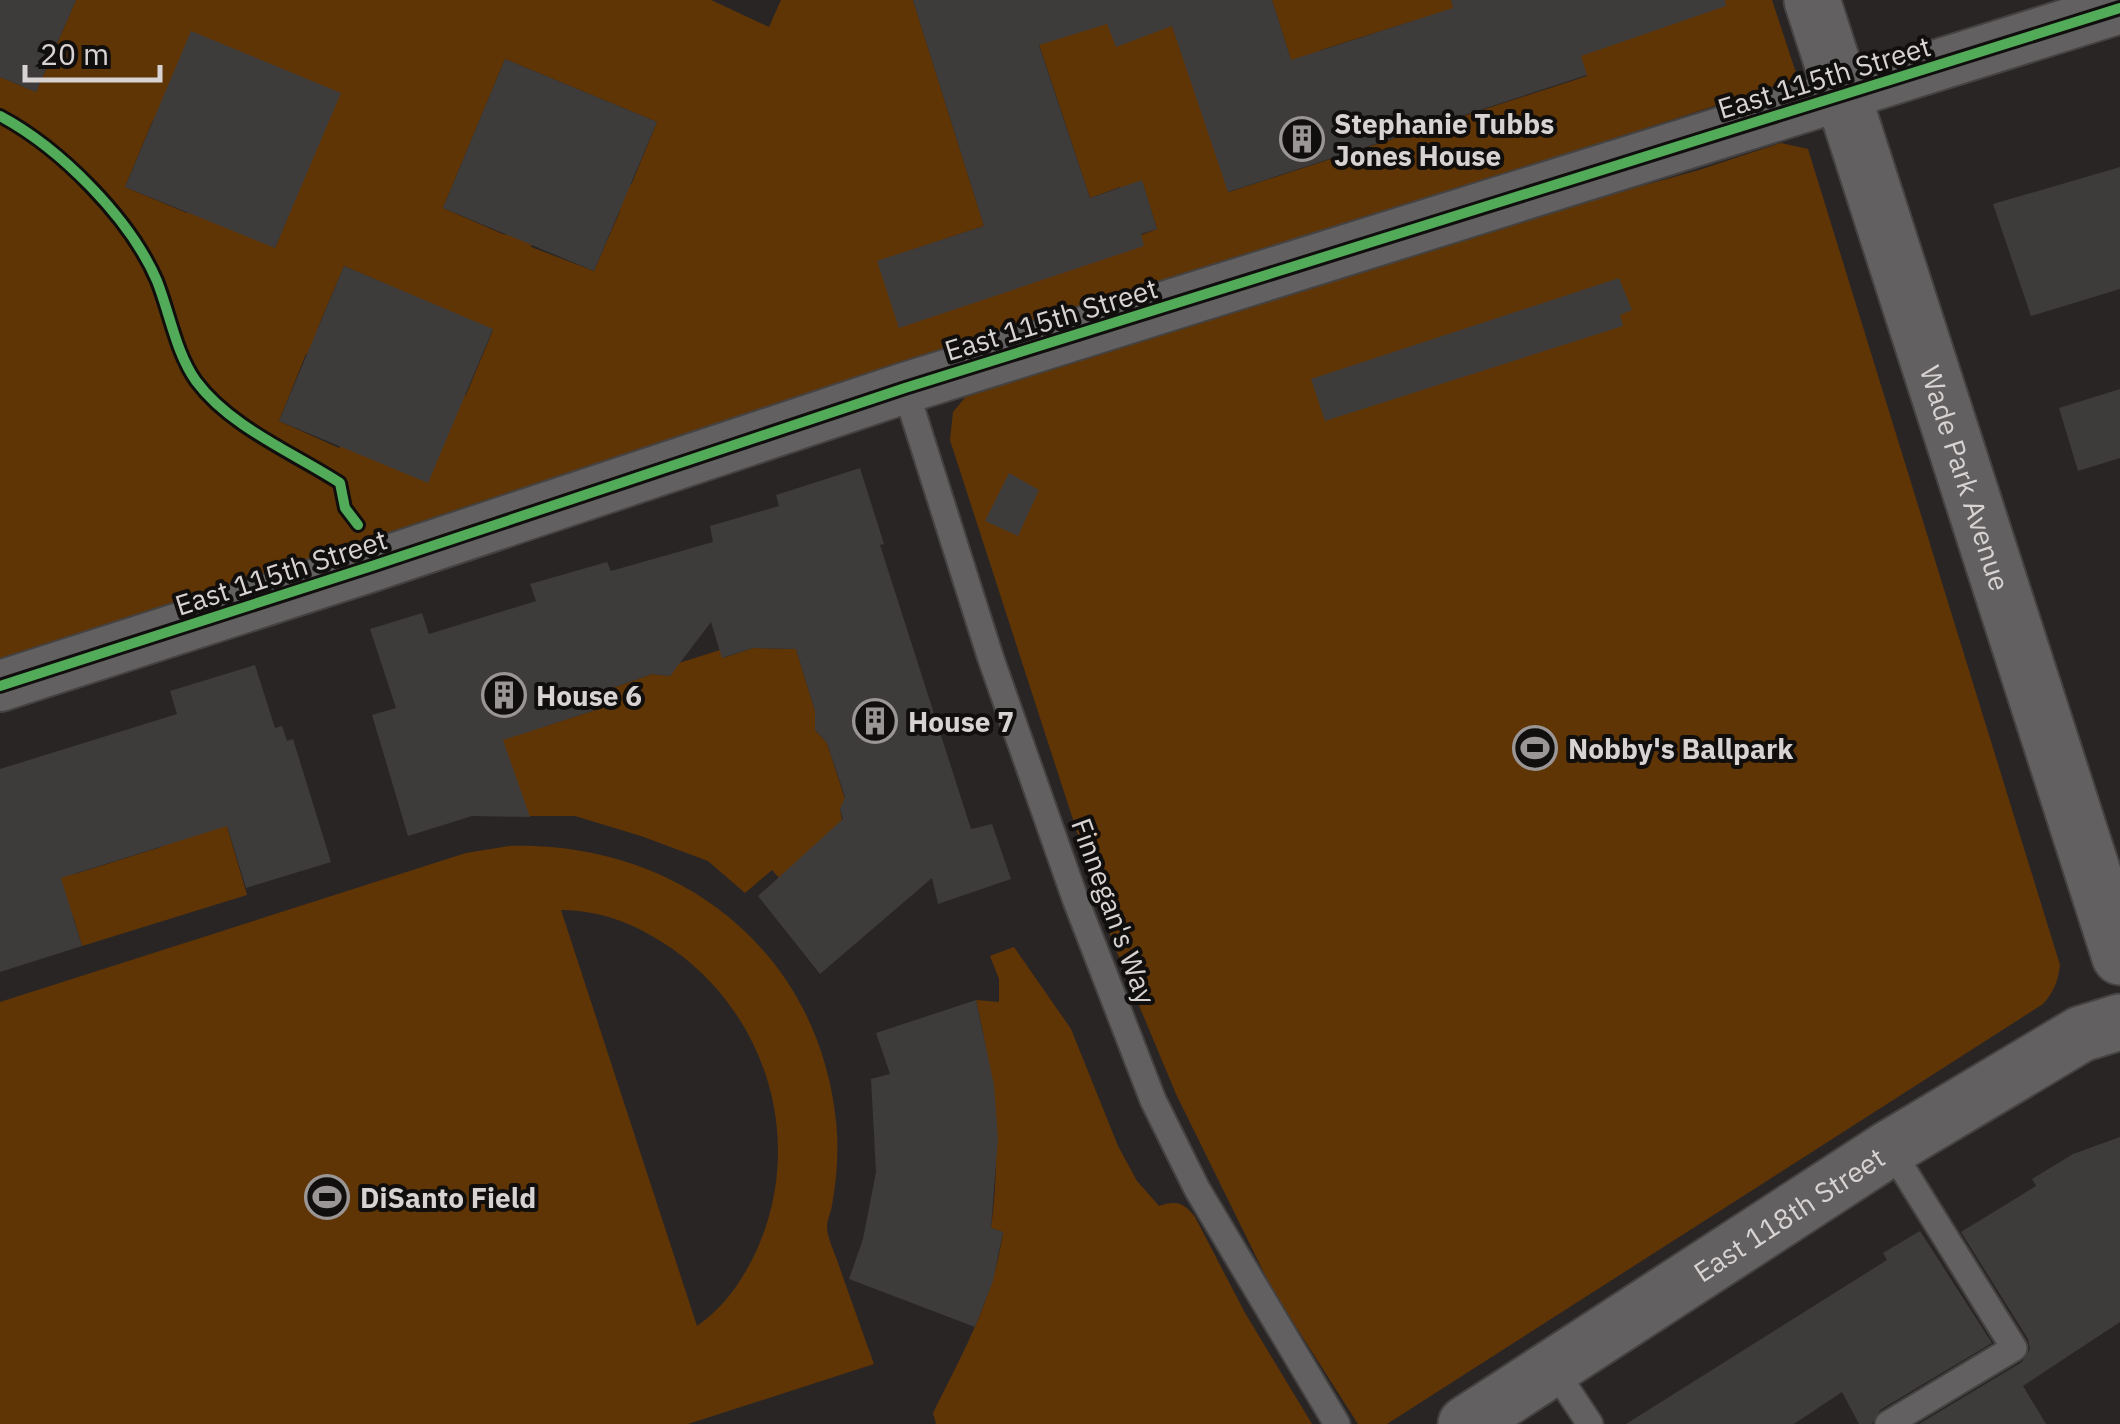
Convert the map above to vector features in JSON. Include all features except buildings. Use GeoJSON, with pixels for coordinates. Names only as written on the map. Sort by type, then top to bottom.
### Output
{"type":"FeatureCollection","features":[{"type":"Feature","properties":{"kind":"street","name":"Wade Park Avenue"},"geometry":{"type":"LineString","coordinates":[[1812,0],[2120,956]]}},
{"type":"Feature","properties":{"kind":"street","name":"East 115th Street"},"geometry":{"type":"LineString","coordinates":[[0,686],[904,388],[2120,8]]}},
{"type":"Feature","properties":{"kind":"street","name":"East 118th Street"},"geometry":{"type":"LineString","coordinates":[[1466,1424],[1890,1148],[2081,1034],[2120,1022]]}},
{"type":"Feature","properties":{"kind":"lane","name":"Finnegan's Way"},"geometry":{"type":"LineString","coordinates":[[904,388],[1017,733],[1076,901],[1154,1100],[1197,1189],[1337,1424]]}},
{"type":"Feature","properties":{"kind":"lane"},"geometry":{"type":"LineString","coordinates":[[1888,1424],[2014,1348],[1890,1148]]}},
{"type":"Feature","properties":{"kind":"lane"},"geometry":{"type":"LineString","coordinates":[[1552,1368],[1590,1424]]}},
{"type":"Feature","properties":{"kind":"shaded area"},"geometry":{"type":"Polygon","coordinates":[[[76,0],[711,0],[769,27],[781,0],[913,0],[984,226],[878,261],[899,327],[1157,229],[1143,184],[1090,198],[1030,17],[1165,5],[1229,192],[1587,76],[1562,0],[1772,0],[1798,79],[0,659],[0,77],[36,92],[76,0]],[[505,59],[443,208],[505,235],[512,220],[536,232],[531,247],[594,271],[620,211],[612,207],[632,183],[657,122],[505,59]],[[153,120],[125,187],[187,213],[192,202],[216,223],[275,248],[302,183],[153,120]],[[344,266],[317,330],[318,359],[306,354],[279,421],[339,448],[345,436],[466,395],[493,330],[344,266]]]}},
{"type":"Feature","properties":{"kind":"shaded area"},"geometry":{"type":"Polygon","coordinates":[[[1272,0],[1451,0],[1466,51],[1416,20],[1321,50],[1304,101],[1272,0]]]}},
{"type":"Feature","properties":{"kind":"shaded area","name":"Nobby's Ballpark"},"geometry":{"type":"Polygon","coordinates":[[[1781,143],[1808,149],[2060,965],[2057,981],[2043,1004],[1387,1424],[1358,1424],[1272,1289],[1176,1094],[1113,943],[950,440],[953,412],[968,394],[1477,232],[1781,143]]]}},
{"type":"Feature","properties":{"kind":"shaded area"},"geometry":{"type":"Polygon","coordinates":[[[753,648],[796,649],[815,711],[815,730],[827,743],[845,799],[840,809],[842,820],[779,878],[772,870],[745,893],[708,861],[641,836],[575,816],[529,816],[520,789],[515,789],[493,724],[518,735],[617,703],[613,688],[652,674],[670,676],[679,663],[720,650],[723,658],[753,648]]]}},
{"type":"Feature","properties":{"kind":"shaded area"},"geometry":{"type":"Polygon","coordinates":[[[219,799],[247,895],[82,946],[73,916],[64,918],[48,868],[75,874],[161,847],[219,799]]]}},
{"type":"Feature","properties":{"kind":"shaded area","name":"DiSanto Field"},"geometry":{"type":"Polygon","coordinates":[[[509,846],[571,849],[628,863],[682,885],[729,917],[769,957],[801,1005],[824,1060],[837,1142],[827,1231],[874,1364],[688,1424],[0,1424],[0,1002],[466,853],[509,846]],[[561,910],[697,1326],[737,1286],[754,1256],[769,1215],[777,1172],[777,1130],[770,1089],[756,1049],[735,1012],[707,979],[674,950],[648,934],[606,916],[561,910]]]}},
{"type":"Feature","properties":{"kind":"shaded area"},"geometry":{"type":"Polygon","coordinates":[[[1014,947],[1071,1029],[1118,1146],[1137,1181],[1159,1206],[1180,1204],[1195,1217],[1245,1313],[1312,1424],[936,1424],[933,1413],[985,1303],[1003,1232],[991,1228],[996,1170],[994,1113],[976,1000],[999,1002],[999,979],[990,956],[1014,947]]]}},
{"type":"Feature","properties":{"kind":"cycle path"},"geometry":{"type":"LineString","coordinates":[[0,686],[905,388],[2120,8]]}},
{"type":"Feature","properties":{"kind":"cycle path"},"geometry":{"type":"LineString","coordinates":[[0,116],[69,166],[130,233],[157,281],[183,358],[210,397],[244,426],[340,483],[345,508],[358,525]]}},
{"type":"Feature","properties":{"kind":"place","name":"Stephanie Tubbs Jones House"},"geometry":{"type":"Point","coordinates":[1302,139]}},
{"type":"Feature","properties":{"kind":"place","name":"House 6"},"geometry":{"type":"Point","coordinates":[504,695]}},
{"type":"Feature","properties":{"kind":"place","name":"House 7"},"geometry":{"type":"Point","coordinates":[875,721]}},
{"type":"Feature","properties":{"kind":"place","name":"Nobby's Ballpark"},"geometry":{"type":"Point","coordinates":[1535,748]}},
{"type":"Feature","properties":{"kind":"place","name":"DiSanto Field"},"geometry":{"type":"Point","coordinates":[327,1197]}}]}
